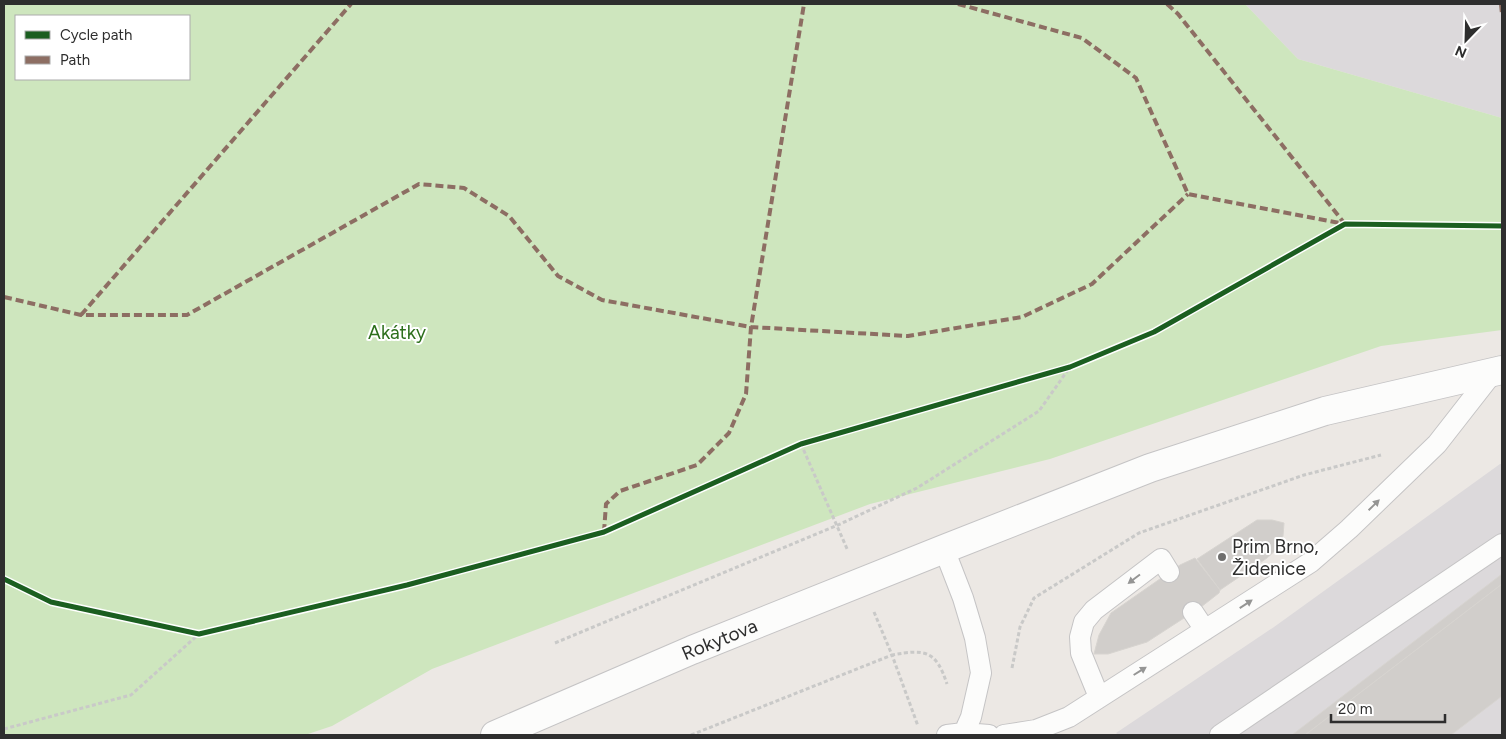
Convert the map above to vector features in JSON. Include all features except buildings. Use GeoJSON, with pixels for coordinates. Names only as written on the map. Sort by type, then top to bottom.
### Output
{"type":"FeatureCollection","features":[{"type":"Feature","properties":{"kind":"main road","name":"Rokytova"},"geometry":{"type":"LineString","coordinates":[[495,735],[692,650],[944,548],[1150,468],[1325,411],[1498,371]]}},
{"type":"Feature","properties":{"kind":"lane"},"geometry":{"type":"LineString","coordinates":[[1004,735],[1036,730],[1069,716],[1311,562],[1349,530],[1437,444],[1498,371]]}},
{"type":"Feature","properties":{"kind":"lane"},"geometry":{"type":"LineString","coordinates":[[1220,735],[1502,544]]}},
{"type":"Feature","properties":{"kind":"lane"},"geometry":{"type":"LineString","coordinates":[[944,548],[963,598],[975,638],[981,672],[971,716],[958,735]]}},
{"type":"Feature","properties":{"kind":"lane"},"geometry":{"type":"LineString","coordinates":[[1099,697],[1080,653],[1080,637],[1084,622],[1094,610],[1161,559],[1169,572]]}},
{"type":"Feature","properties":{"kind":"lane"},"geometry":{"type":"LineString","coordinates":[[1193,612],[1205,630]]}},
{"type":"Feature","properties":{"kind":"lane"},"geometry":{"type":"LineString","coordinates":[[958,735],[989,735]]}},
{"type":"Feature","properties":{"kind":"path"},"geometry":{"type":"LineString","coordinates":[[4,729],[132,695],[198,634],[407,585],[604,532],[801,444],[1070,367],[1154,332],[1346,224]]}},
{"type":"Feature","properties":{"kind":"path"},"geometry":{"type":"LineString","coordinates":[[555,642],[838,526],[917,488],[1038,411],[1070,367]]}},
{"type":"Feature","properties":{"kind":"path"},"geometry":{"type":"LineString","coordinates":[[801,444],[838,526]]}},
{"type":"Feature","properties":{"kind":"path"},"geometry":{"type":"LineString","coordinates":[[692,735],[892,655],[915,651],[932,656],[942,669],[947,685]]}},
{"type":"Feature","properties":{"kind":"path"},"geometry":{"type":"LineString","coordinates":[[892,655],[919,728]]}},
{"type":"Feature","properties":{"kind":"path"},"geometry":{"type":"LineString","coordinates":[[917,722],[924,720]]}},
{"type":"Feature","properties":{"kind":"shaded area"},"geometry":{"type":"Polygon","coordinates":[[[1245,4],[1502,4],[1502,118],[1298,59],[1245,4]]]}},
{"type":"Feature","properties":{"kind":"shaded area"},"geometry":{"type":"Polygon","coordinates":[[[1502,464],[1502,735],[1118,735],[1116,733],[1274,627],[1502,464]]]}},
{"type":"Feature","properties":{"kind":"green space","name":"Akátky"},"geometry":{"type":"Polygon","coordinates":[[[4,4],[1245,4],[1298,59],[1502,118],[1502,330],[1381,346],[1050,459],[870,504],[432,669],[332,726],[305,735],[4,735],[4,4]]]}},
{"type":"Feature","properties":{"kind":"marked path"},"geometry":{"type":"LineString","coordinates":[[81,315],[351,4]]}},
{"type":"Feature","properties":{"kind":"marked path"},"geometry":{"type":"LineString","coordinates":[[604,532],[606,504],[620,491],[697,465],[729,433],[746,394],[751,327],[804,4]]}},
{"type":"Feature","properties":{"kind":"marked path"},"geometry":{"type":"LineString","coordinates":[[958,4],[1082,38],[1136,78],[1188,194],[1345,224]]}},
{"type":"Feature","properties":{"kind":"marked path"},"geometry":{"type":"LineString","coordinates":[[1167,4],[1178,14],[1345,224]]}},
{"type":"Feature","properties":{"kind":"marked path"},"geometry":{"type":"LineString","coordinates":[[1501,4],[1502,14]]}},
{"type":"Feature","properties":{"kind":"marked path"},"geometry":{"type":"LineString","coordinates":[[4,297],[81,315],[187,315],[419,184],[464,188],[509,216],[558,276],[602,300],[751,327],[908,336],[1022,317],[1092,284],[1188,194]]}},
{"type":"Feature","properties":{"kind":"cycle path"},"geometry":{"type":"LineString","coordinates":[[4,579],[51,602],[199,634],[407,585],[604,532],[801,444],[1070,367],[1154,332],[1345,224],[1502,226]]}},
{"type":"Feature","properties":{"kind":"place","name":"Prim Brno, Židenice"},"geometry":{"type":"Point","coordinates":[1222,557]}}]}
